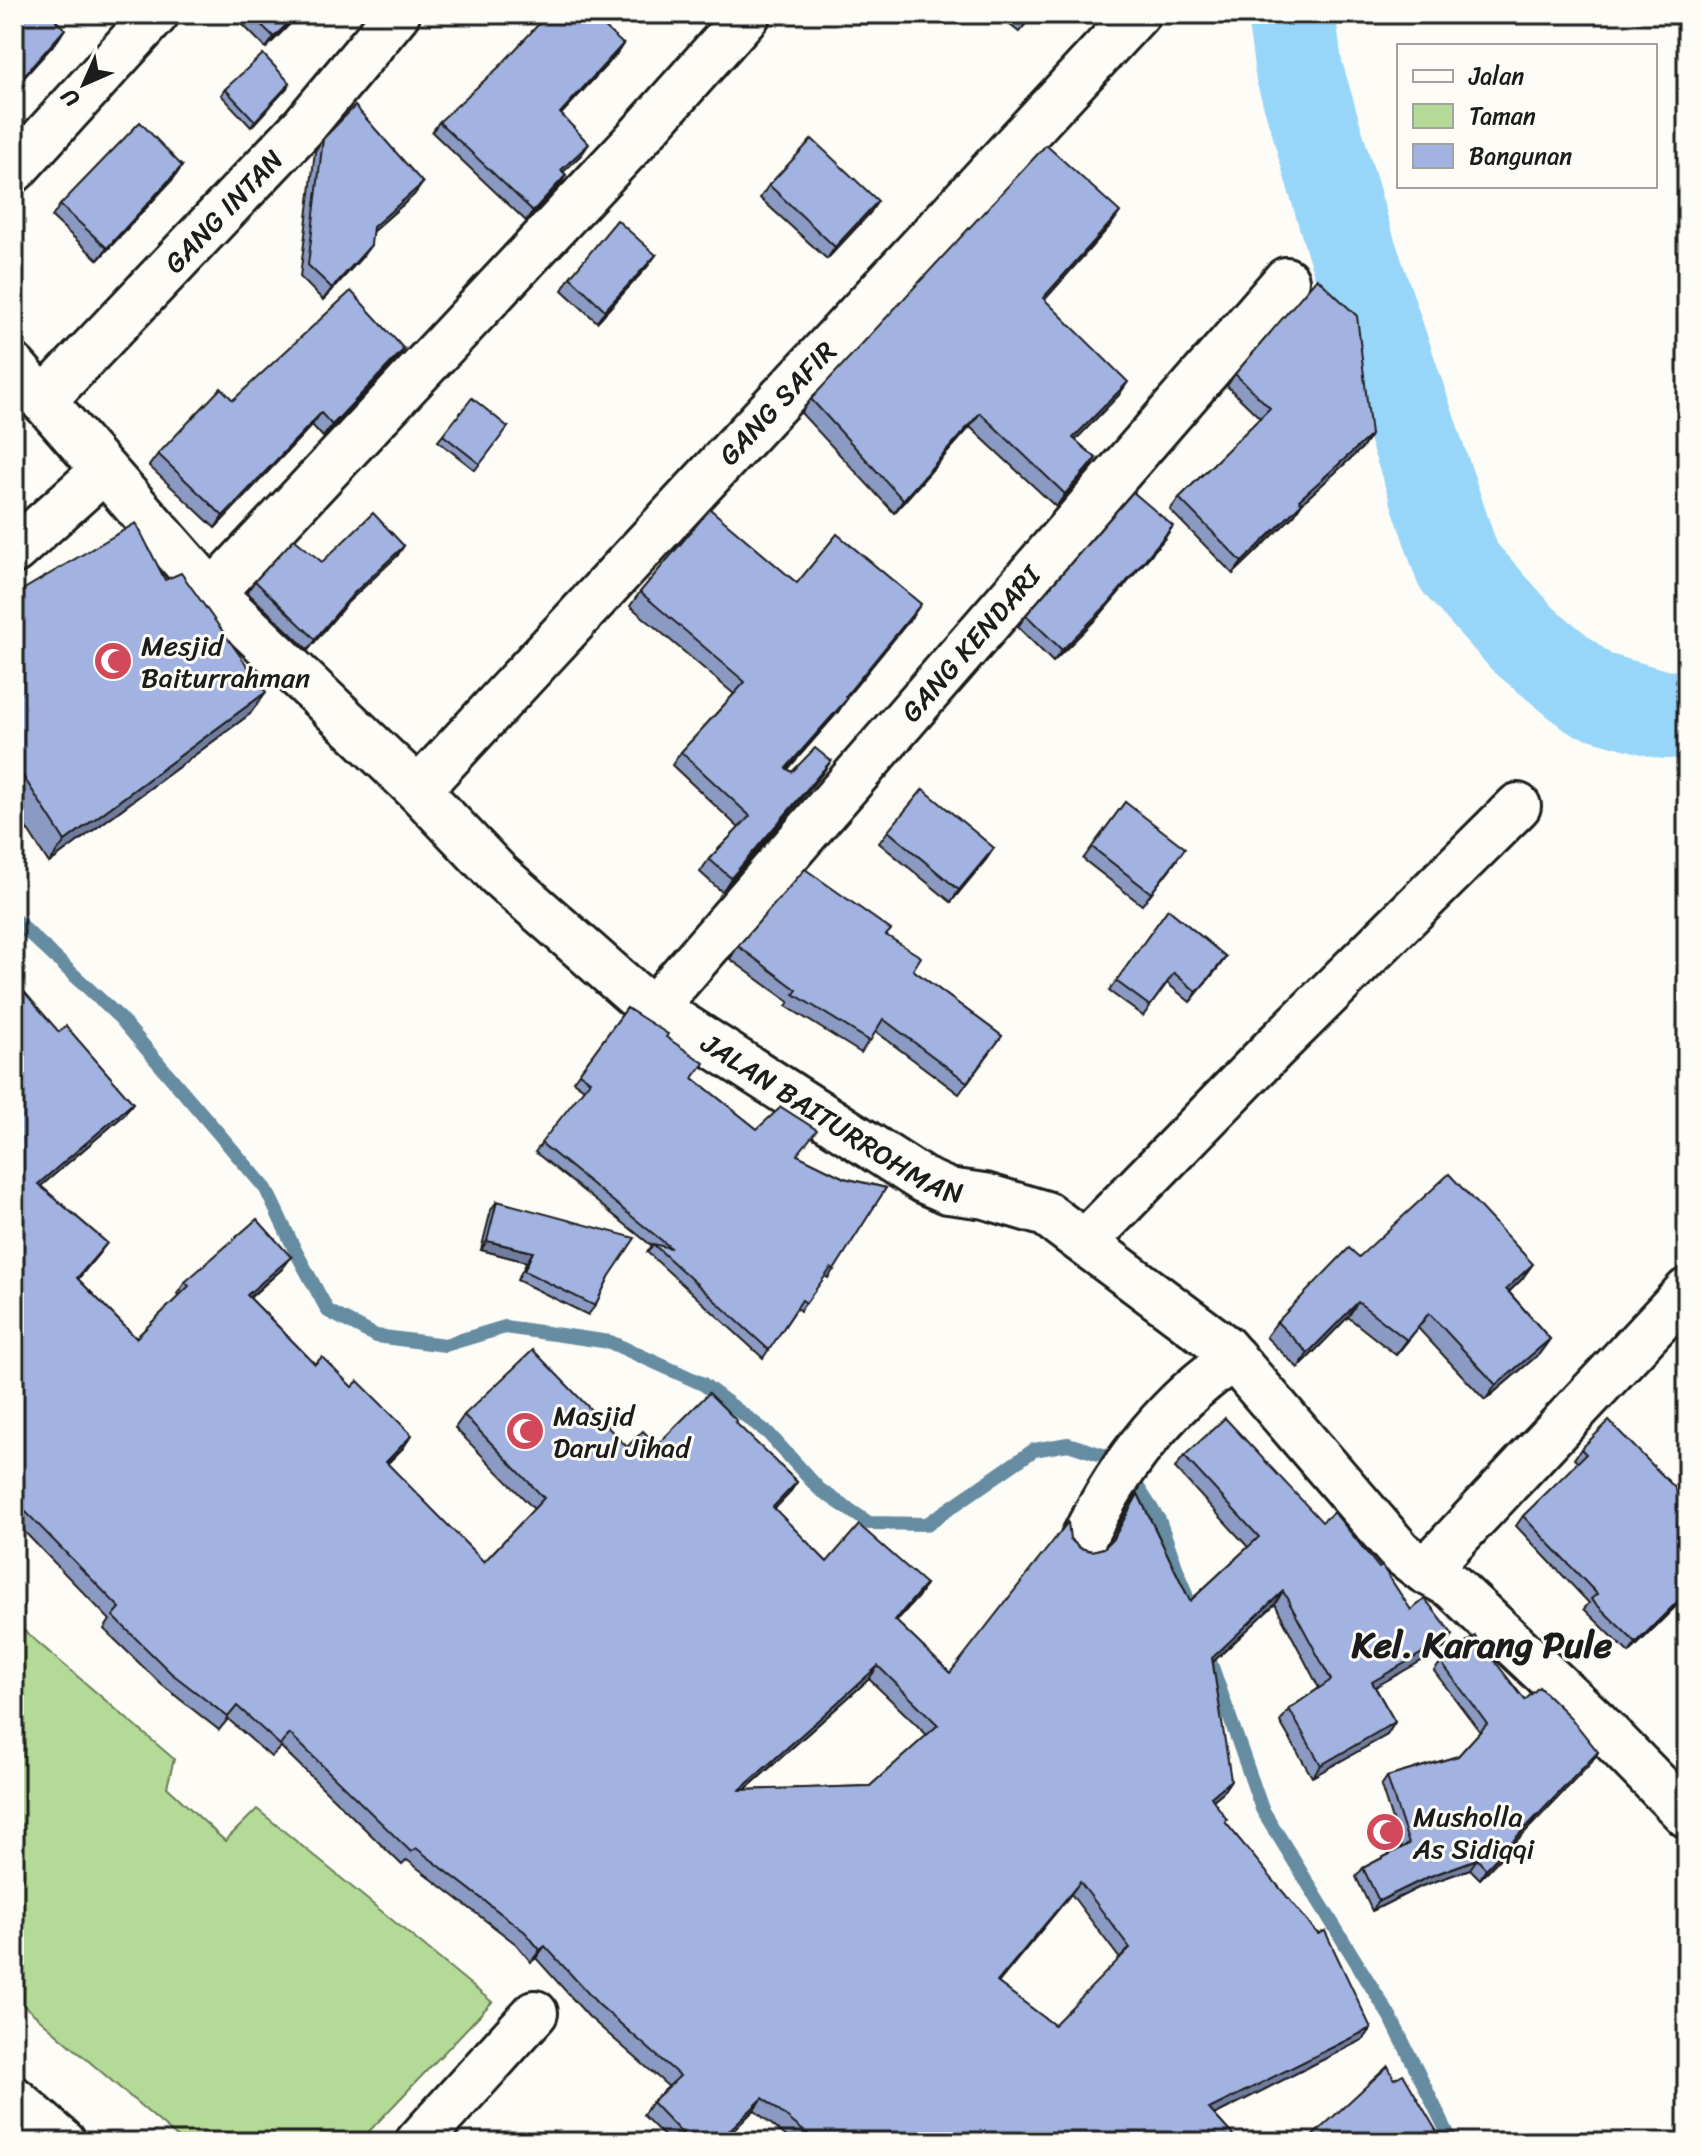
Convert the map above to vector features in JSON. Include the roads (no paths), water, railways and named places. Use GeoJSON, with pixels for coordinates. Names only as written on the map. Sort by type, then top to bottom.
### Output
{"type":"FeatureCollection","features":[{"type":"Feature","properties":{"kind":"street"},"geometry":{"type":"LineString","coordinates":[[14,170],[156,14]]}},
{"type":"Feature","properties":{"kind":"street","name":"GANG INTAN"},"geometry":{"type":"LineString","coordinates":[[43,401],[303,127],[397,14]]}},
{"type":"Feature","properties":{"kind":"street"},"geometry":{"type":"LineString","coordinates":[[212,593],[635,141],[748,14]]}},
{"type":"Feature","properties":{"kind":"street","name":"GANG SAFIR"},"geometry":{"type":"LineString","coordinates":[[418,790],[1137,14]]}},
{"type":"Feature","properties":{"kind":"street","name":"GANG KENDARI"},"geometry":{"type":"LineString","coordinates":[[653,1009],[1286,280]]}},
{"type":"Feature","properties":{"kind":"street","name":"JALAN BAITURROHMAN"},"geometry":{"type":"LineString","coordinates":[[14,367],[212,593],[418,790],[499,875],[635,995],[923,1180],[948,1191],[985,1196],[1046,1214],[1224,1347],[1400,1552],[1452,1586],[1596,1722],[1687,1815]]}},
{"type":"Feature","properties":{"kind":"street"},"geometry":{"type":"LineString","coordinates":[[14,551],[103,471]]}},
{"type":"Feature","properties":{"kind":"street"},"geometry":{"type":"LineString","coordinates":[[1085,1242],[1273,1049],[1518,806]]}},
{"type":"Feature","properties":{"kind":"street"},"geometry":{"type":"LineString","coordinates":[[1425,1571],[1687,1291]]}},
{"type":"Feature","properties":{"kind":"street"},"geometry":{"type":"LineString","coordinates":[[1083,1539],[1124,1467],[1167,1412],[1203,1378],[1234,1358]]}},
{"type":"Feature","properties":{"kind":"street"},"geometry":{"type":"LineString","coordinates":[[418,2142],[535,2013]]}},
{"type":"Feature","properties":{"kind":"street"},"geometry":{"type":"LineString","coordinates":[[14,2099],[63,2142]]}},
{"type":"Feature","properties":{"kind":"waterway"},"geometry":{"type":"LineString","coordinates":[[1291,14],[1299,71],[1348,238],[1458,566],[1524,640],[1590,694],[1665,715],[1687,714]]}},
{"type":"Feature","properties":{"kind":"waterway"},"geometry":{"type":"LineString","coordinates":[[14,919],[120,1018],[266,1189],[328,1311],[376,1336],[445,1345],[505,1327],[610,1342],[703,1384],[768,1433],[819,1489],[869,1523],[927,1524],[1034,1450],[1068,1444],[1121,1461],[1159,1520],[1189,1603]]}},
{"type":"Feature","properties":{"kind":"waterway"},"geometry":{"type":"LineString","coordinates":[[1210,1661],[1262,1809],[1392,2020],[1452,2142]]}},
{"type":"Feature","properties":{"kind":"place","name":"Mesjid Baiturrahman"},"geometry":{"type":"Point","coordinates":[113,661]}},
{"type":"Feature","properties":{"kind":"place","name":"Masjid Darul Jihad"},"geometry":{"type":"Point","coordinates":[525,1431]}},
{"type":"Feature","properties":{"kind":"place","name":"Musholla As Sidiqqi"},"geometry":{"type":"Point","coordinates":[1385,1832]}},
{"type":"Feature","properties":{"kind":"district","name":"Kel. Karang Pule"},"geometry":{"type":"Point","coordinates":[1482,1644]}}]}
